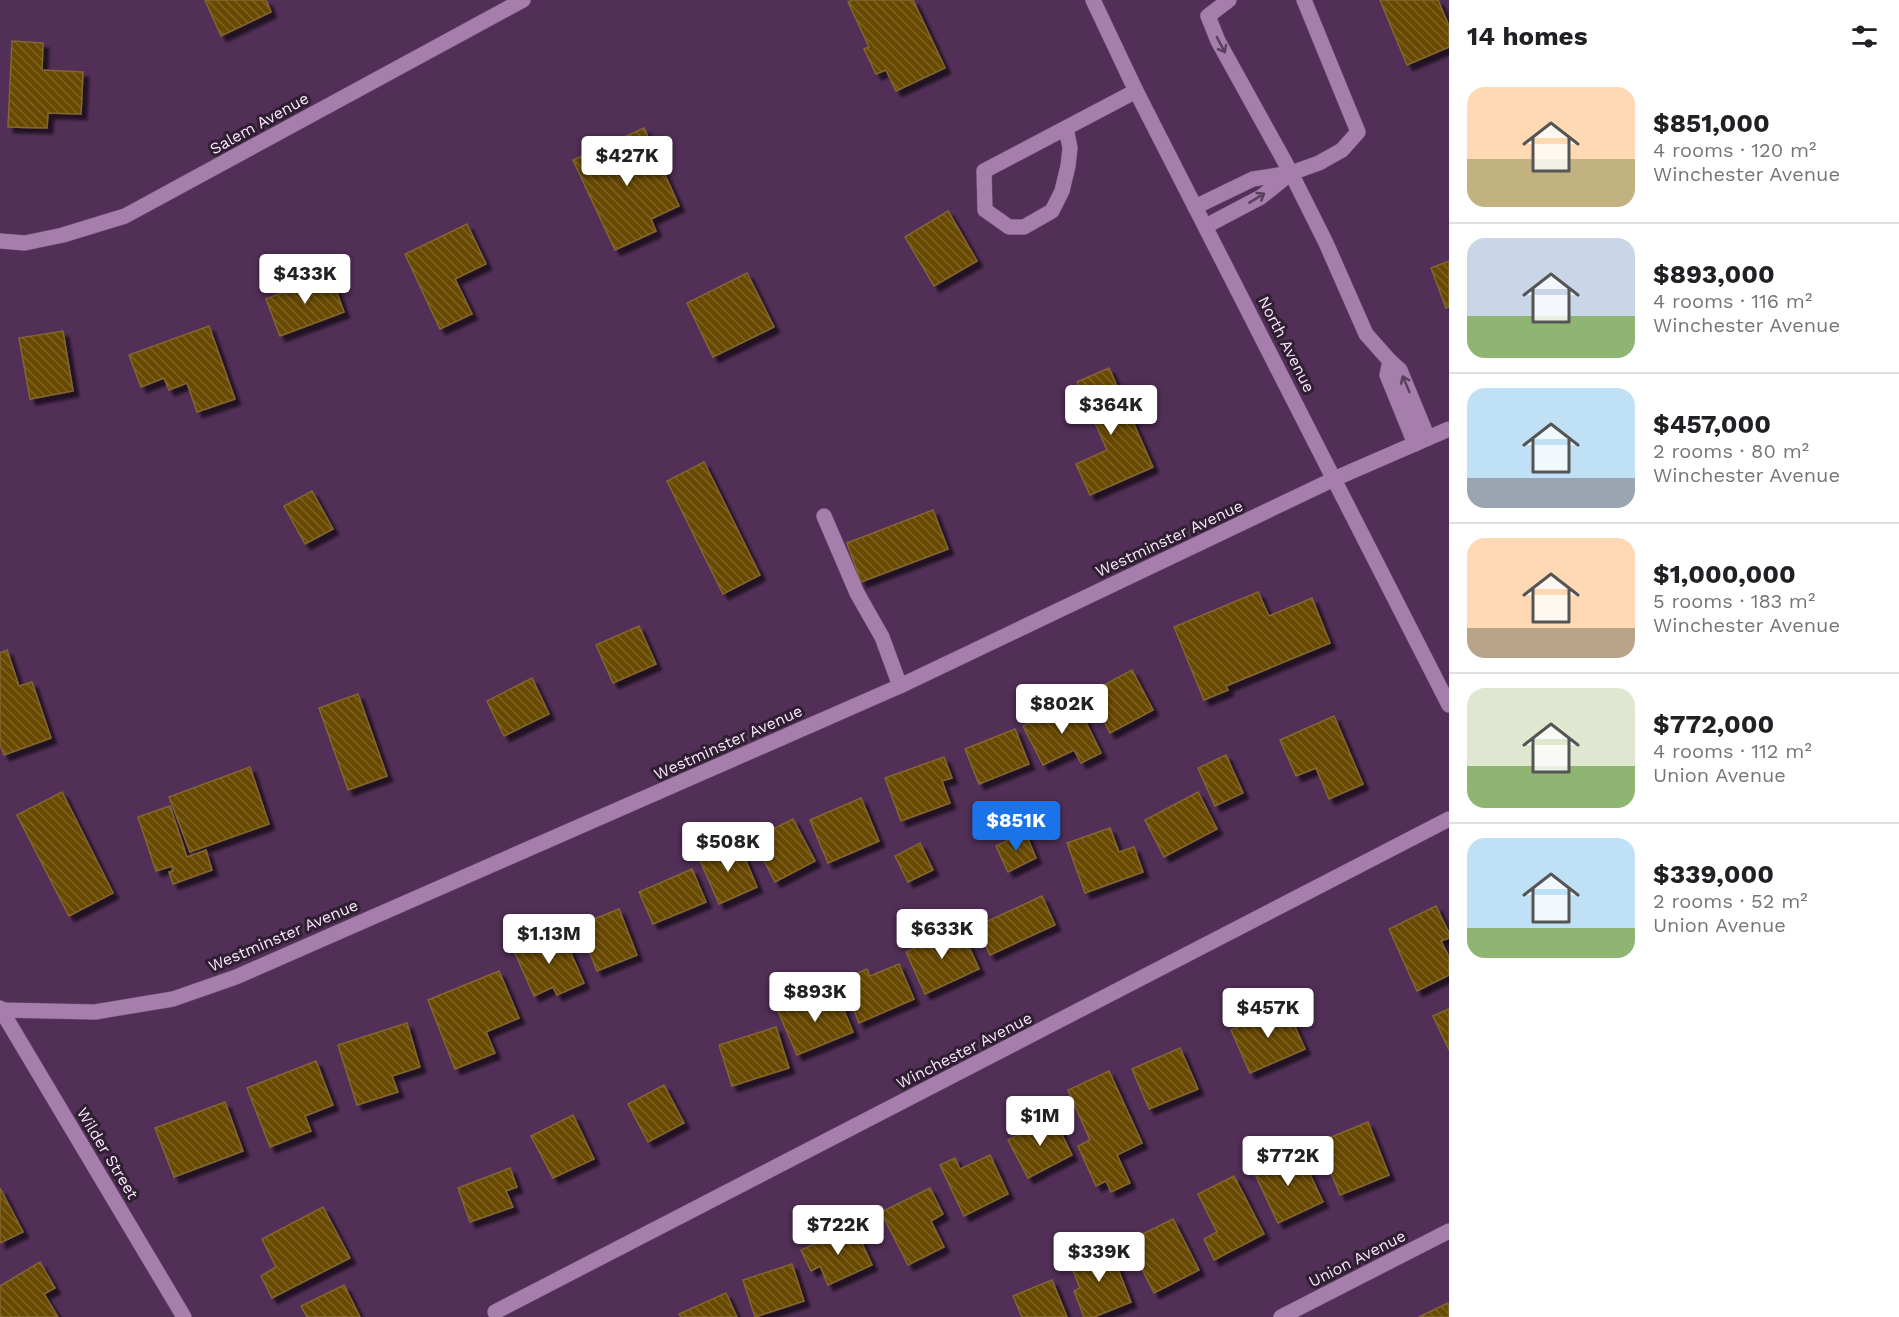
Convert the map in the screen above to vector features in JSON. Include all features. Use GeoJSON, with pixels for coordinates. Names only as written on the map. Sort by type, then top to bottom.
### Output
{"type":"FeatureCollection","features":[{"type":"Feature","properties":{"kind":"street","name":"North Avenue"},"geometry":{"type":"LineString","coordinates":[[1093,0],[1136,91],[1449,705]]}},
{"type":"Feature","properties":{"kind":"street"},"geometry":{"type":"LineString","coordinates":[[1228,0],[1208,16],[1218,40],[1292,173],[1366,334],[1400,370],[1422,441]]}},
{"type":"Feature","properties":{"kind":"street"},"geometry":{"type":"LineString","coordinates":[[1195,207],[1253,179],[1292,173],[1319,163],[1342,150],[1358,132],[1304,0]]}},
{"type":"Feature","properties":{"kind":"street","name":"Salem Avenue"},"geometry":{"type":"LineString","coordinates":[[0,241],[26,243],[63,235],[125,216],[520,1]]}},
{"type":"Feature","properties":{"kind":"street"},"geometry":{"type":"LineString","coordinates":[[1066,128],[1070,148],[1068,166],[1062,191],[1052,211],[1024,227],[1009,227],[985,210],[984,171],[1136,91]]}},
{"type":"Feature","properties":{"kind":"street"},"geometry":{"type":"LineString","coordinates":[[1206,226],[1261,197],[1292,173]]}},
{"type":"Feature","properties":{"kind":"street","name":"Westminster Avenue"},"geometry":{"type":"LineString","coordinates":[[1,1009],[95,1012],[172,999],[236,977],[900,686],[1334,479],[1449,429]]}},
{"type":"Feature","properties":{"kind":"street"},"geometry":{"type":"LineString","coordinates":[[824,516],[857,593],[882,637],[900,686]]}},
{"type":"Feature","properties":{"kind":"street","name":"Winchester Avenue"},"geometry":{"type":"LineString","coordinates":[[495,1312],[1449,819]]}},
{"type":"Feature","properties":{"kind":"street","name":"Wilder Street"},"geometry":{"type":"LineString","coordinates":[[1,1009],[184,1317]]}},
{"type":"Feature","properties":{"kind":"street","name":"Union Avenue"},"geometry":{"type":"LineString","coordinates":[[1281,1317],[1449,1231]]}},
{"type":"Feature","properties":{"kind":"building"},"geometry":{"type":"Polygon","coordinates":[[[205,0],[266,0],[271,12],[221,36],[205,0]]]}},
{"type":"Feature","properties":{"kind":"building"},"geometry":{"type":"Polygon","coordinates":[[[853,0],[913,0],[945,68],[896,91],[886,70],[876,74],[864,49],[869,47],[848,2],[853,0]]]}},
{"type":"Feature","properties":{"kind":"building"},"geometry":{"type":"Polygon","coordinates":[[[1380,0],[1438,0],[1449,26],[1449,47],[1407,65],[1380,0]]]}},
{"type":"Feature","properties":{"kind":"building"},"geometry":{"type":"Polygon","coordinates":[[[12,41],[43,43],[42,70],[83,72],[81,114],[48,113],[47,128],[8,127],[12,41]]]}},
{"type":"Feature","properties":{"kind":"building"},"geometry":{"type":"Polygon","coordinates":[[[644,128],[679,206],[651,219],[656,231],[615,250],[573,160],[644,128]]]}},
{"type":"Feature","properties":{"kind":"building"},"geometry":{"type":"Polygon","coordinates":[[[948,211],[977,261],[934,286],[905,237],[948,211]]]}},
{"type":"Feature","properties":{"kind":"building"},"geometry":{"type":"Polygon","coordinates":[[[467,224],[486,264],[455,279],[472,314],[440,329],[405,254],[467,224]]]}},
{"type":"Feature","properties":{"kind":"building"},"geometry":{"type":"Polygon","coordinates":[[[1449,261],[1449,307],[1446,308],[1431,268],[1449,261]]]}},
{"type":"Feature","properties":{"kind":"building"},"geometry":{"type":"Polygon","coordinates":[[[747,273],[774,327],[713,357],[687,303],[747,273]]]}},
{"type":"Feature","properties":{"kind":"building"},"geometry":{"type":"Polygon","coordinates":[[[330,274],[344,312],[280,336],[266,299],[330,274]]]}},
{"type":"Feature","properties":{"kind":"building"},"geometry":{"type":"Polygon","coordinates":[[[209,326],[235,399],[197,412],[187,383],[169,390],[164,378],[141,387],[129,355],[209,326]]]}},
{"type":"Feature","properties":{"kind":"building"},"geometry":{"type":"Polygon","coordinates":[[[63,331],[73,391],[30,399],[19,338],[63,331]]]}},
{"type":"Feature","properties":{"kind":"building"},"geometry":{"type":"Polygon","coordinates":[[[1109,368],[1153,467],[1090,495],[1076,464],[1107,450],[1077,382],[1109,368]]]}},
{"type":"Feature","properties":{"kind":"building"},"geometry":{"type":"Polygon","coordinates":[[[704,462],[760,575],[723,594],[667,481],[704,462]]]}},
{"type":"Feature","properties":{"kind":"building"},"geometry":{"type":"Polygon","coordinates":[[[312,491],[333,529],[305,544],[284,506],[312,491]]]}},
{"type":"Feature","properties":{"kind":"building"},"geometry":{"type":"Polygon","coordinates":[[[933,510],[948,549],[861,582],[847,543],[933,510]]]}},
{"type":"Feature","properties":{"kind":"building"},"geometry":{"type":"Polygon","coordinates":[[[1258,592],[1269,616],[1312,598],[1330,643],[1226,686],[1228,690],[1204,700],[1174,627],[1258,592]]]}},
{"type":"Feature","properties":{"kind":"building"},"geometry":{"type":"Polygon","coordinates":[[[639,626],[656,664],[613,683],[596,645],[639,626]]]}},
{"type":"Feature","properties":{"kind":"building"},"geometry":{"type":"Polygon","coordinates":[[[7,650],[19,686],[32,682],[51,738],[4,755],[0,744],[0,653],[7,650]]]}},
{"type":"Feature","properties":{"kind":"building"},"geometry":{"type":"Polygon","coordinates":[[[1132,670],[1153,710],[1110,733],[1089,693],[1132,670]]]}},
{"type":"Feature","properties":{"kind":"building"},"geometry":{"type":"Polygon","coordinates":[[[532,678],[549,714],[504,736],[487,701],[532,678]]]}},
{"type":"Feature","properties":{"kind":"building"},"geometry":{"type":"Polygon","coordinates":[[[358,694],[387,776],[348,790],[319,708],[358,694]]]}},
{"type":"Feature","properties":{"kind":"building"},"geometry":{"type":"Polygon","coordinates":[[[1075,700],[1101,753],[1081,763],[1074,750],[1043,765],[1023,726],[1075,700]]]}},
{"type":"Feature","properties":{"kind":"building"},"geometry":{"type":"Polygon","coordinates":[[[1334,716],[1363,784],[1329,799],[1316,768],[1296,776],[1280,740],[1334,716]]]}},
{"type":"Feature","properties":{"kind":"building"},"geometry":{"type":"Polygon","coordinates":[[[1015,729],[1029,764],[979,784],[965,749],[1015,729]]]}},
{"type":"Feature","properties":{"kind":"building"},"geometry":{"type":"Polygon","coordinates":[[[1226,755],[1243,793],[1215,806],[1198,768],[1226,755]]]}},
{"type":"Feature","properties":{"kind":"building"},"geometry":{"type":"Polygon","coordinates":[[[944,757],[952,778],[942,781],[950,803],[901,821],[885,778],[944,757]]]}},
{"type":"Feature","properties":{"kind":"building"},"geometry":{"type":"Polygon","coordinates":[[[250,767],[269,824],[190,852],[169,797],[250,767]]]}},
{"type":"Feature","properties":{"kind":"building"},"geometry":{"type":"Polygon","coordinates":[[[62,792],[113,893],[69,916],[17,815],[62,792]]]}},
{"type":"Feature","properties":{"kind":"building"},"geometry":{"type":"Polygon","coordinates":[[[1198,792],[1217,829],[1164,857],[1145,820],[1198,792]]]}},
{"type":"Feature","properties":{"kind":"building"},"geometry":{"type":"Polygon","coordinates":[[[861,798],[879,841],[828,863],[810,820],[861,798]]]}},
{"type":"Feature","properties":{"kind":"building"},"geometry":{"type":"Polygon","coordinates":[[[170,806],[187,857],[206,850],[212,870],[173,884],[169,872],[173,871],[172,866],[156,871],[138,817],[170,806]]]}},
{"type":"Feature","properties":{"kind":"building"},"geometry":{"type":"Polygon","coordinates":[[[793,819],[815,861],[775,882],[753,839],[793,819]]]}},
{"type":"Feature","properties":{"kind":"building"},"geometry":{"type":"Polygon","coordinates":[[[1110,828],[1119,852],[1134,847],[1143,872],[1085,893],[1067,843],[1110,828]]]}},
{"type":"Feature","properties":{"kind":"building"},"geometry":{"type":"Polygon","coordinates":[[[1025,832],[1036,858],[1008,872],[996,846],[1025,832]]]}},
{"type":"Feature","properties":{"kind":"building"},"geometry":{"type":"Polygon","coordinates":[[[738,842],[757,887],[719,904],[699,858],[738,842]]]}},
{"type":"Feature","properties":{"kind":"building"},"geometry":{"type":"Polygon","coordinates":[[[920,843],[933,870],[908,882],[895,856],[920,843]]]}},
{"type":"Feature","properties":{"kind":"building"},"geometry":{"type":"Polygon","coordinates":[[[692,869],[706,902],[653,924],[639,892],[692,869]]]}},
{"type":"Feature","properties":{"kind":"building"},"geometry":{"type":"Polygon","coordinates":[[[1042,896],[1055,925],[990,955],[977,926],[1042,896]]]}},
{"type":"Feature","properties":{"kind":"building"},"geometry":{"type":"Polygon","coordinates":[[[1436,906],[1449,933],[1449,938],[1441,941],[1449,957],[1449,975],[1417,991],[1389,929],[1436,906]]]}},
{"type":"Feature","properties":{"kind":"building"},"geometry":{"type":"Polygon","coordinates":[[[619,909],[637,955],[597,971],[579,925],[619,909]]]}},
{"type":"Feature","properties":{"kind":"building"},"geometry":{"type":"Polygon","coordinates":[[[960,927],[979,969],[925,994],[906,952],[960,927]]]}},
{"type":"Feature","properties":{"kind":"building"},"geometry":{"type":"Polygon","coordinates":[[[561,930],[584,983],[557,995],[553,987],[534,996],[514,951],[561,930]]]}},
{"type":"Feature","properties":{"kind":"building"},"geometry":{"type":"Polygon","coordinates":[[[899,964],[914,999],[859,1023],[842,980],[867,969],[870,976],[899,964]]]}},
{"type":"Feature","properties":{"kind":"building"},"geometry":{"type":"Polygon","coordinates":[[[499,971],[519,1018],[486,1032],[495,1053],[455,1069],[428,1000],[499,971]]]}},
{"type":"Feature","properties":{"kind":"building"},"geometry":{"type":"Polygon","coordinates":[[[837,994],[853,1032],[797,1055],[777,1009],[800,999],[804,1008],[837,994]]]}},
{"type":"Feature","properties":{"kind":"building"},"geometry":{"type":"Polygon","coordinates":[[[1286,1006],[1305,1049],[1250,1073],[1231,1030],[1286,1006]]]}},
{"type":"Feature","properties":{"kind":"building"},"geometry":{"type":"Polygon","coordinates":[[[1449,1009],[1449,1050],[1433,1016],[1449,1009]]]}},
{"type":"Feature","properties":{"kind":"building"},"geometry":{"type":"Polygon","coordinates":[[[407,1023],[420,1067],[392,1076],[398,1092],[357,1105],[338,1045],[407,1023]]]}},
{"type":"Feature","properties":{"kind":"building"},"geometry":{"type":"Polygon","coordinates":[[[776,1027],[789,1068],[732,1086],[719,1045],[776,1027]]]}},
{"type":"Feature","properties":{"kind":"building"},"geometry":{"type":"Polygon","coordinates":[[[1180,1048],[1198,1089],[1149,1109],[1132,1069],[1180,1048]]]}},
{"type":"Feature","properties":{"kind":"building"},"geometry":{"type":"Polygon","coordinates":[[[316,1061],[333,1105],[305,1116],[311,1131],[270,1147],[247,1088],[316,1061]]]}},
{"type":"Feature","properties":{"kind":"building"},"geometry":{"type":"Polygon","coordinates":[[[1109,1071],[1142,1143],[1117,1155],[1130,1183],[1111,1192],[1106,1181],[1096,1186],[1078,1146],[1090,1140],[1068,1090],[1109,1071]]]}},
{"type":"Feature","properties":{"kind":"building"},"geometry":{"type":"Polygon","coordinates":[[[664,1085],[684,1123],[648,1142],[628,1104],[664,1085]]]}},
{"type":"Feature","properties":{"kind":"building"},"geometry":{"type":"Polygon","coordinates":[[[225,1102],[243,1151],[174,1177],[155,1128],[225,1102]]]}},
{"type":"Feature","properties":{"kind":"building"},"geometry":{"type":"Polygon","coordinates":[[[573,1115],[594,1159],[553,1178],[531,1136],[573,1115]]]}},
{"type":"Feature","properties":{"kind":"building"},"geometry":{"type":"Polygon","coordinates":[[[1053,1117],[1072,1155],[1028,1178],[1008,1140],[1053,1117]]]}},
{"type":"Feature","properties":{"kind":"building"},"geometry":{"type":"Polygon","coordinates":[[[1368,1122],[1389,1175],[1340,1195],[1319,1142],[1368,1122]]]}},
{"type":"Feature","properties":{"kind":"building"},"geometry":{"type":"Polygon","coordinates":[[[1299,1151],[1323,1202],[1278,1223],[1254,1172],[1299,1151]]]}},
{"type":"Feature","properties":{"kind":"building"},"geometry":{"type":"Polygon","coordinates":[[[990,1155],[1008,1194],[964,1216],[940,1165],[955,1158],[960,1169],[990,1155]]]}},
{"type":"Feature","properties":{"kind":"building"},"geometry":{"type":"Polygon","coordinates":[[[510,1168],[517,1187],[506,1191],[513,1207],[470,1222],[458,1188],[510,1168]]]}},
{"type":"Feature","properties":{"kind":"building"},"geometry":{"type":"Polygon","coordinates":[[[1234,1176],[1264,1234],[1214,1260],[1204,1239],[1217,1232],[1198,1194],[1234,1176]]]}},
{"type":"Feature","properties":{"kind":"building"},"geometry":{"type":"Polygon","coordinates":[[[0,1188],[23,1232],[0,1243],[0,1188]]]}},
{"type":"Feature","properties":{"kind":"building"},"geometry":{"type":"Polygon","coordinates":[[[930,1188],[943,1214],[931,1221],[944,1247],[908,1265],[881,1212],[930,1188]]]}},
{"type":"Feature","properties":{"kind":"building"},"geometry":{"type":"Polygon","coordinates":[[[323,1207],[350,1258],[272,1298],[261,1276],[276,1267],[262,1239],[323,1207]]]}},
{"type":"Feature","properties":{"kind":"building"},"geometry":{"type":"Polygon","coordinates":[[[1173,1219],[1199,1270],[1154,1293],[1128,1241],[1173,1219]]]}},
{"type":"Feature","properties":{"kind":"building"},"geometry":{"type":"Polygon","coordinates":[[[854,1226],[872,1265],[828,1285],[820,1266],[811,1271],[801,1250],[854,1226]]]}},
{"type":"Feature","properties":{"kind":"building"},"geometry":{"type":"Polygon","coordinates":[[[1109,1246],[1131,1302],[1094,1317],[1084,1317],[1074,1291],[1080,1288],[1069,1261],[1109,1246]]]}},
{"type":"Feature","properties":{"kind":"building"},"geometry":{"type":"Polygon","coordinates":[[[40,1262],[55,1288],[44,1294],[58,1317],[0,1317],[0,1286],[40,1262]]]}},
{"type":"Feature","properties":{"kind":"building"},"geometry":{"type":"Polygon","coordinates":[[[792,1264],[804,1301],[755,1317],[743,1280],[792,1264]]]}},
{"type":"Feature","properties":{"kind":"building"},"geometry":{"type":"Polygon","coordinates":[[[1052,1280],[1067,1317],[1022,1317],[1013,1296],[1052,1280]]]}},
{"type":"Feature","properties":{"kind":"building"},"geometry":{"type":"Polygon","coordinates":[[[344,1285],[360,1317],[307,1317],[301,1306],[344,1285]]]}},
{"type":"Feature","properties":{"kind":"building"},"geometry":{"type":"Polygon","coordinates":[[[726,1293],[737,1317],[681,1317],[679,1314],[726,1293]]]}},
{"type":"Feature","properties":{"kind":"building"},"geometry":{"type":"Polygon","coordinates":[[[1448,1303],[1449,1317],[1419,1317],[1448,1303]]]}}]}
